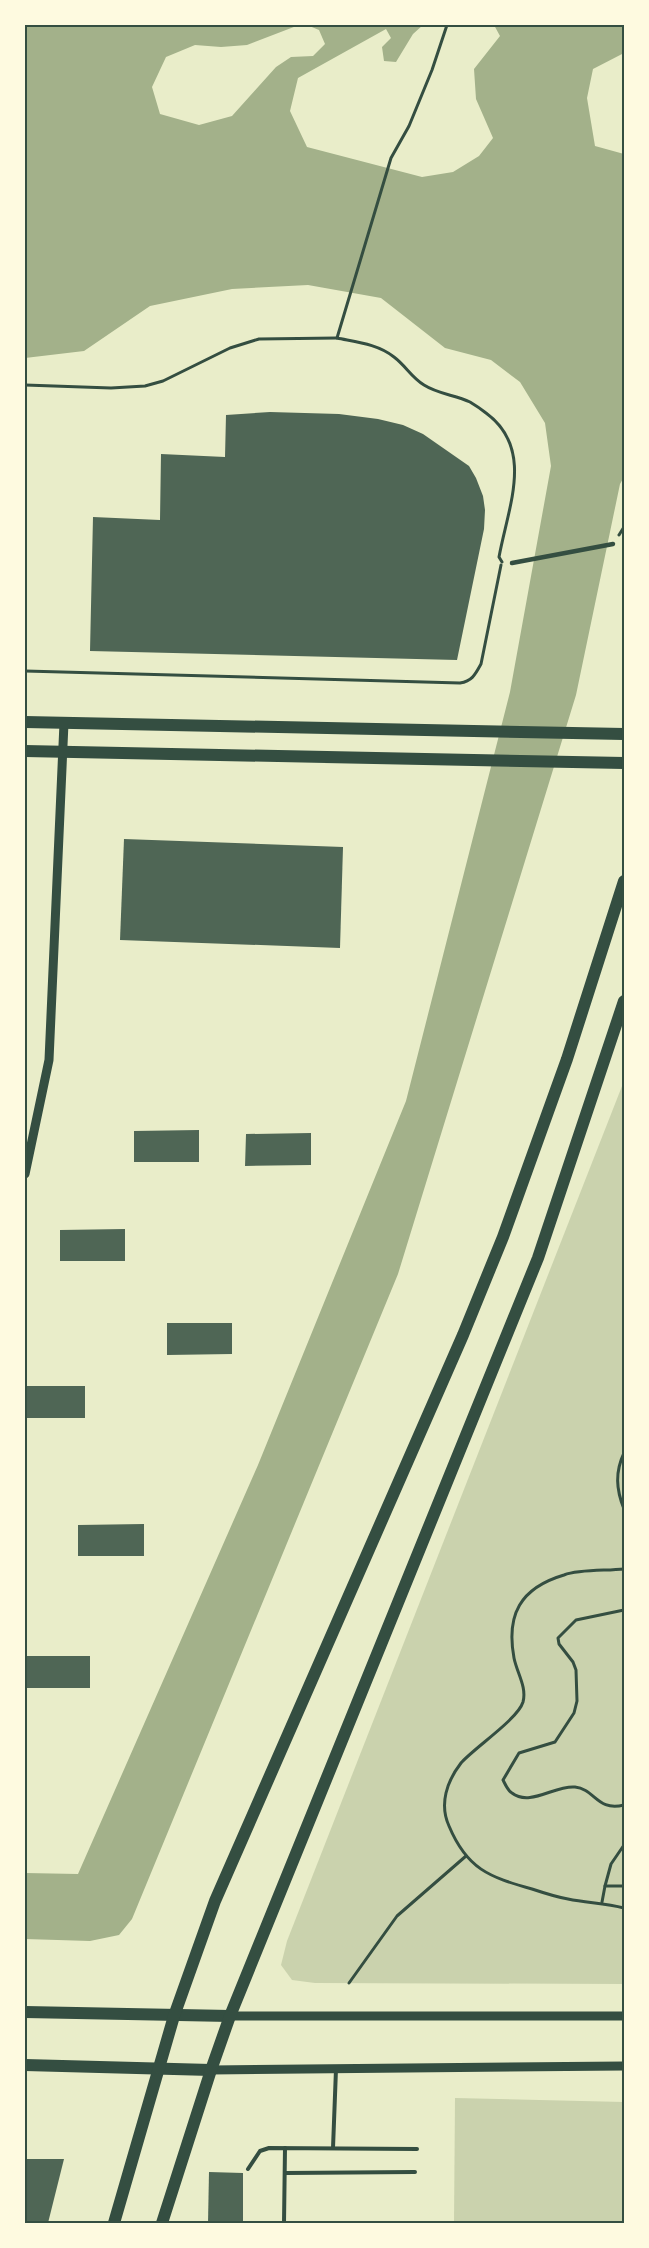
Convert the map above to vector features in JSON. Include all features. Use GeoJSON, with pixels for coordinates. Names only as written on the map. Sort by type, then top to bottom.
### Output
{"type":"FeatureCollection","features":[{"type":"Feature","properties":{"kind":"main road"},"geometry":{"type":"LineString","coordinates":[[25,722],[624,734]]}},
{"type":"Feature","properties":{"kind":"main road"},"geometry":{"type":"LineString","coordinates":[[25,751],[624,764]]}},
{"type":"Feature","properties":{"kind":"main road"},"geometry":{"type":"LineString","coordinates":[[114,2223],[174,2016],[216,1901],[455,1354],[503,1236],[567,1059],[624,881]]}},
{"type":"Feature","properties":{"kind":"main road"},"geometry":{"type":"LineString","coordinates":[[162,2223],[230,2016],[538,1258],[624,1001]]}},
{"type":"Feature","properties":{"kind":"main road"},"geometry":{"type":"LineString","coordinates":[[25,2012],[230,2016]]}},
{"type":"Feature","properties":{"kind":"main road"},"geometry":{"type":"LineString","coordinates":[[25,2065],[211,2070]]}},
{"type":"Feature","properties":{"kind":"street"},"geometry":{"type":"LineString","coordinates":[[512,563],[613,544]]}},
{"type":"Feature","properties":{"kind":"street"},"geometry":{"type":"LineString","coordinates":[[25,1174],[49,1060],[64,723]]}},
{"type":"Feature","properties":{"kind":"street"},"geometry":{"type":"LineString","coordinates":[[230,2016],[624,2016]]}},
{"type":"Feature","properties":{"kind":"street"},"geometry":{"type":"LineString","coordinates":[[211,2070],[624,2066]]}},
{"type":"Feature","properties":{"kind":"lane"},"geometry":{"type":"LineString","coordinates":[[333,2148],[336,2069]]}},
{"type":"Feature","properties":{"kind":"lane"},"geometry":{"type":"LineString","coordinates":[[248,2169],[260,2151],[268,2148],[417,2149]]}},
{"type":"Feature","properties":{"kind":"lane"},"geometry":{"type":"LineString","coordinates":[[284,2223],[285,2148]]}},
{"type":"Feature","properties":{"kind":"lane"},"geometry":{"type":"LineString","coordinates":[[285,2173],[415,2172]]}},
{"type":"Feature","properties":{"kind":"path"},"geometry":{"type":"LineString","coordinates":[[337,338],[391,158],[409,126],[432,70],[447,25]]}},
{"type":"Feature","properties":{"kind":"path"},"geometry":{"type":"LineString","coordinates":[[25,385],[111,388],[145,386],[163,381],[230,348],[259,340],[337,338],[370,344],[393,355],[410,376],[418,381],[441,393],[470,402],[497,422],[507,435],[513,452],[515,479],[499,557],[502,562],[481,664],[475,676],[469,681],[460,683],[25,671]]}},
{"type":"Feature","properties":{"kind":"path"},"geometry":{"type":"LineString","coordinates":[[502,562],[512,563]]}},
{"type":"Feature","properties":{"kind":"path"},"geometry":{"type":"LineString","coordinates":[[624,1452],[616,1470],[618,1494],[624,1509]]}},
{"type":"Feature","properties":{"kind":"path"},"geometry":{"type":"LineString","coordinates":[[624,1569],[565,1574],[546,1582],[527,1596],[516,1608],[511,1632],[514,1659],[523,1686],[522,1703],[509,1720],[463,1761],[449,1779],[444,1817],[453,1837],[466,1856],[473,1864],[497,1880],[568,1899],[602,1902],[624,1908]]}},
{"type":"Feature","properties":{"kind":"path"},"geometry":{"type":"LineString","coordinates":[[624,1610],[576,1620],[558,1638],[559,1644],[573,1662],[576,1670],[577,1701],[574,1712],[555,1742],[519,1754],[503,1780],[512,1793],[530,1798],[561,1787],[578,1787],[605,1805],[614,1808],[624,1805]]}},
{"type":"Feature","properties":{"kind":"path"},"geometry":{"type":"LineString","coordinates":[[602,1902],[611,1864],[624,1845]]}},
{"type":"Feature","properties":{"kind":"path"},"geometry":{"type":"LineString","coordinates":[[349,1983],[397,1916],[466,1856]]}},
{"type":"Feature","properties":{"kind":"path"},"geometry":{"type":"LineString","coordinates":[[605,1886],[624,1886]]}},
{"type":"Feature","properties":{"kind":"shaded area"},"geometry":{"type":"Polygon","coordinates":[[[25,25],[299,25],[247,45],[221,47],[195,45],[166,57],[152,87],[160,114],[199,125],[232,116],[276,67],[291,57],[313,56],[325,44],[319,30],[307,25],[423,25],[413,34],[396,62],[384,61],[382,47],[391,38],[386,29],[298,78],[290,111],[307,147],[422,177],[453,172],[479,156],[493,138],[476,99],[474,69],[500,36],[494,25],[624,25],[624,53],[593,69],[587,98],[595,146],[624,154],[624,477],[620,484],[576,695],[398,1274],[132,1919],[119,1935],[90,1941],[25,1939],[25,1873],[78,1874],[258,1465],[406,1101],[510,692],[551,466],[545,423],[520,382],[491,360],[445,348],[381,298],[308,285],[232,289],[150,306],[84,351],[25,358],[25,25]]]}},
{"type":"Feature","properties":{"kind":"shaded area"},"geometry":{"type":"Polygon","coordinates":[[[624,1081],[624,1984],[315,1983],[292,1980],[281,1965],[287,1941],[624,1081]]]}},
{"type":"Feature","properties":{"kind":"shaded area"},"geometry":{"type":"Polygon","coordinates":[[[455,2098],[624,2102],[624,2223],[454,2223],[455,2098]]]}},
{"type":"Feature","properties":{"kind":"building"},"geometry":{"type":"Polygon","coordinates":[[[270,412],[339,414],[378,419],[403,425],[423,434],[469,466],[483,496],[485,510],[484,529],[457,660],[90,651],[93,517],[160,520],[161,454],[225,457],[226,415],[270,412]]]}},
{"type":"Feature","properties":{"kind":"building"},"geometry":{"type":"Polygon","coordinates":[[[124,839],[343,847],[340,948],[120,940],[124,839]]]}},
{"type":"Feature","properties":{"kind":"building"},"geometry":{"type":"Polygon","coordinates":[[[199,1130],[199,1162],[134,1162],[134,1131],[199,1130]]]}},
{"type":"Feature","properties":{"kind":"building"},"geometry":{"type":"Polygon","coordinates":[[[311,1133],[311,1165],[245,1166],[246,1134],[311,1133]]]}},
{"type":"Feature","properties":{"kind":"building"},"geometry":{"type":"Polygon","coordinates":[[[125,1229],[125,1261],[60,1261],[60,1230],[125,1229]]]}},
{"type":"Feature","properties":{"kind":"building"},"geometry":{"type":"Polygon","coordinates":[[[167,1323],[232,1323],[232,1354],[167,1355],[167,1323]]]}},
{"type":"Feature","properties":{"kind":"building"},"geometry":{"type":"Polygon","coordinates":[[[25,1386],[85,1386],[85,1418],[25,1418],[25,1386]]]}},
{"type":"Feature","properties":{"kind":"building"},"geometry":{"type":"Polygon","coordinates":[[[144,1524],[144,1556],[78,1556],[78,1525],[144,1524]]]}},
{"type":"Feature","properties":{"kind":"building"},"geometry":{"type":"Polygon","coordinates":[[[25,1656],[90,1656],[90,1688],[25,1688],[25,1656]]]}},
{"type":"Feature","properties":{"kind":"building"},"geometry":{"type":"Polygon","coordinates":[[[25,2159],[64,2159],[48,2223],[25,2223],[25,2159]]]}},
{"type":"Feature","properties":{"kind":"building"},"geometry":{"type":"Polygon","coordinates":[[[209,2172],[243,2173],[243,2223],[208,2223],[209,2172]]]}}]}
